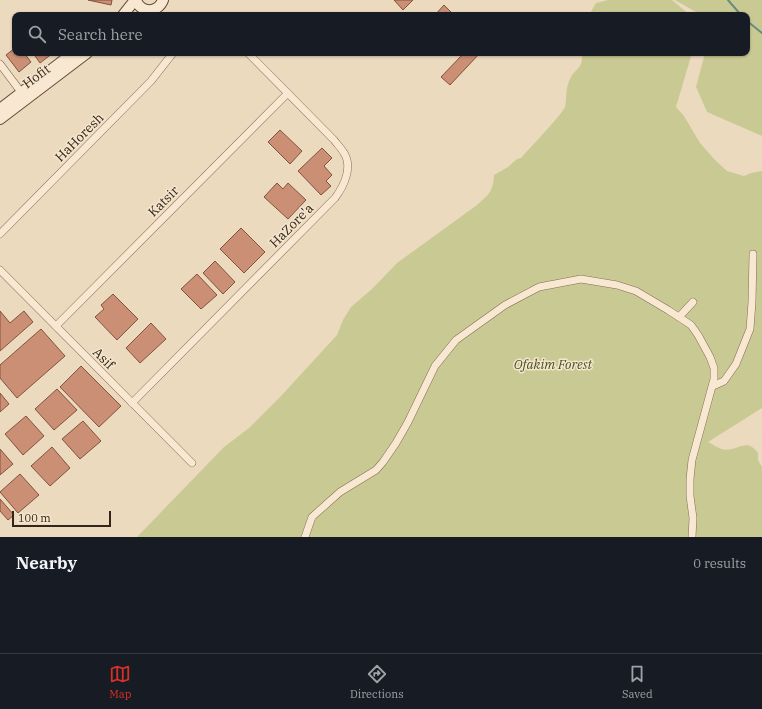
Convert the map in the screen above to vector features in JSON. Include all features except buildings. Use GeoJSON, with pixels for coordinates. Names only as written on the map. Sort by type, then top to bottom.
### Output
{"type":"FeatureCollection","features":[{"type":"Feature","properties":{"kind":"main road"},"geometry":{"type":"LineString","coordinates":[[125,12],[135,0],[142,12]]}},
{"type":"Feature","properties":{"kind":"main road"},"geometry":{"type":"LineString","coordinates":[[146,12],[156,9],[160,6],[163,0]]}},
{"type":"Feature","properties":{"kind":"main road","name":"Hofit"},"geometry":{"type":"LineString","coordinates":[[0,109],[69,56]]}},
{"type":"Feature","properties":{"kind":"main road","name":"Hofit"},"geometry":{"type":"LineString","coordinates":[[0,119],[83,56]]}},
{"type":"Feature","properties":{"kind":"street","name":"HaHoresh"},"geometry":{"type":"LineString","coordinates":[[0,234],[152,81],[171,56]]}},
{"type":"Feature","properties":{"kind":"street","name":"HaZore'a"},"geometry":{"type":"LineString","coordinates":[[132,403],[335,198],[342,188],[345,180],[348,170],[348,161],[345,154],[334,140],[251,56]]}},
{"type":"Feature","properties":{"kind":"street"},"geometry":{"type":"LineString","coordinates":[[0,64],[21,92]]}},
{"type":"Feature","properties":{"kind":"street","name":"Katsir"},"geometry":{"type":"LineString","coordinates":[[56,326],[288,93]]}},
{"type":"Feature","properties":{"kind":"street"},"geometry":{"type":"LineString","coordinates":[[713,386],[724,381],[736,364],[750,329],[753,254]]}},
{"type":"Feature","properties":{"kind":"street","name":"Asif"},"geometry":{"type":"LineString","coordinates":[[0,270],[192,463]]}},
{"type":"Feature","properties":{"kind":"street"},"geometry":{"type":"LineString","coordinates":[[305,537],[312,516],[340,492],[376,470],[383,462],[408,422],[435,366],[456,340],[505,305],[538,287],[581,279],[617,285],[636,291],[691,326],[698,335],[710,357],[714,368],[713,386],[692,460],[690,479],[690,496],[694,518],[692,537]]}},
{"type":"Feature","properties":{"kind":"street"},"geometry":{"type":"LineString","coordinates":[[678,317],[694,302]]}},
{"type":"Feature","properties":{"kind":"green space"},"geometry":{"type":"Polygon","coordinates":[[[608,0],[672,0],[686,12],[591,12],[596,3],[608,0]]]}},
{"type":"Feature","properties":{"kind":"green space"},"geometry":{"type":"Polygon","coordinates":[[[675,0],[762,0],[762,136],[707,112],[696,87],[704,56],[750,56],[750,12],[696,12],[675,0]]]}},
{"type":"Feature","properties":{"kind":"green space","name":"Ofakim Forest"},"geometry":{"type":"Polygon","coordinates":[[[582,56],[691,56],[676,107],[684,116],[700,143],[727,171],[744,176],[762,171],[762,408],[708,442],[727,450],[745,445],[754,448],[758,453],[758,460],[762,467],[762,537],[137,537],[224,447],[249,428],[281,396],[337,335],[343,320],[351,307],[372,289],[397,263],[477,205],[487,195],[493,185],[494,175],[508,167],[517,159],[521,158],[563,111],[565,107],[568,83],[572,75],[580,66],[582,56]]]}},
{"type":"Feature","properties":{"kind":"waterway"},"geometry":{"type":"LineString","coordinates":[[728,0],[738,12]]}},
{"type":"Feature","properties":{"kind":"waterway"},"geometry":{"type":"LineString","coordinates":[[750,23],[762,33]]}}]}
